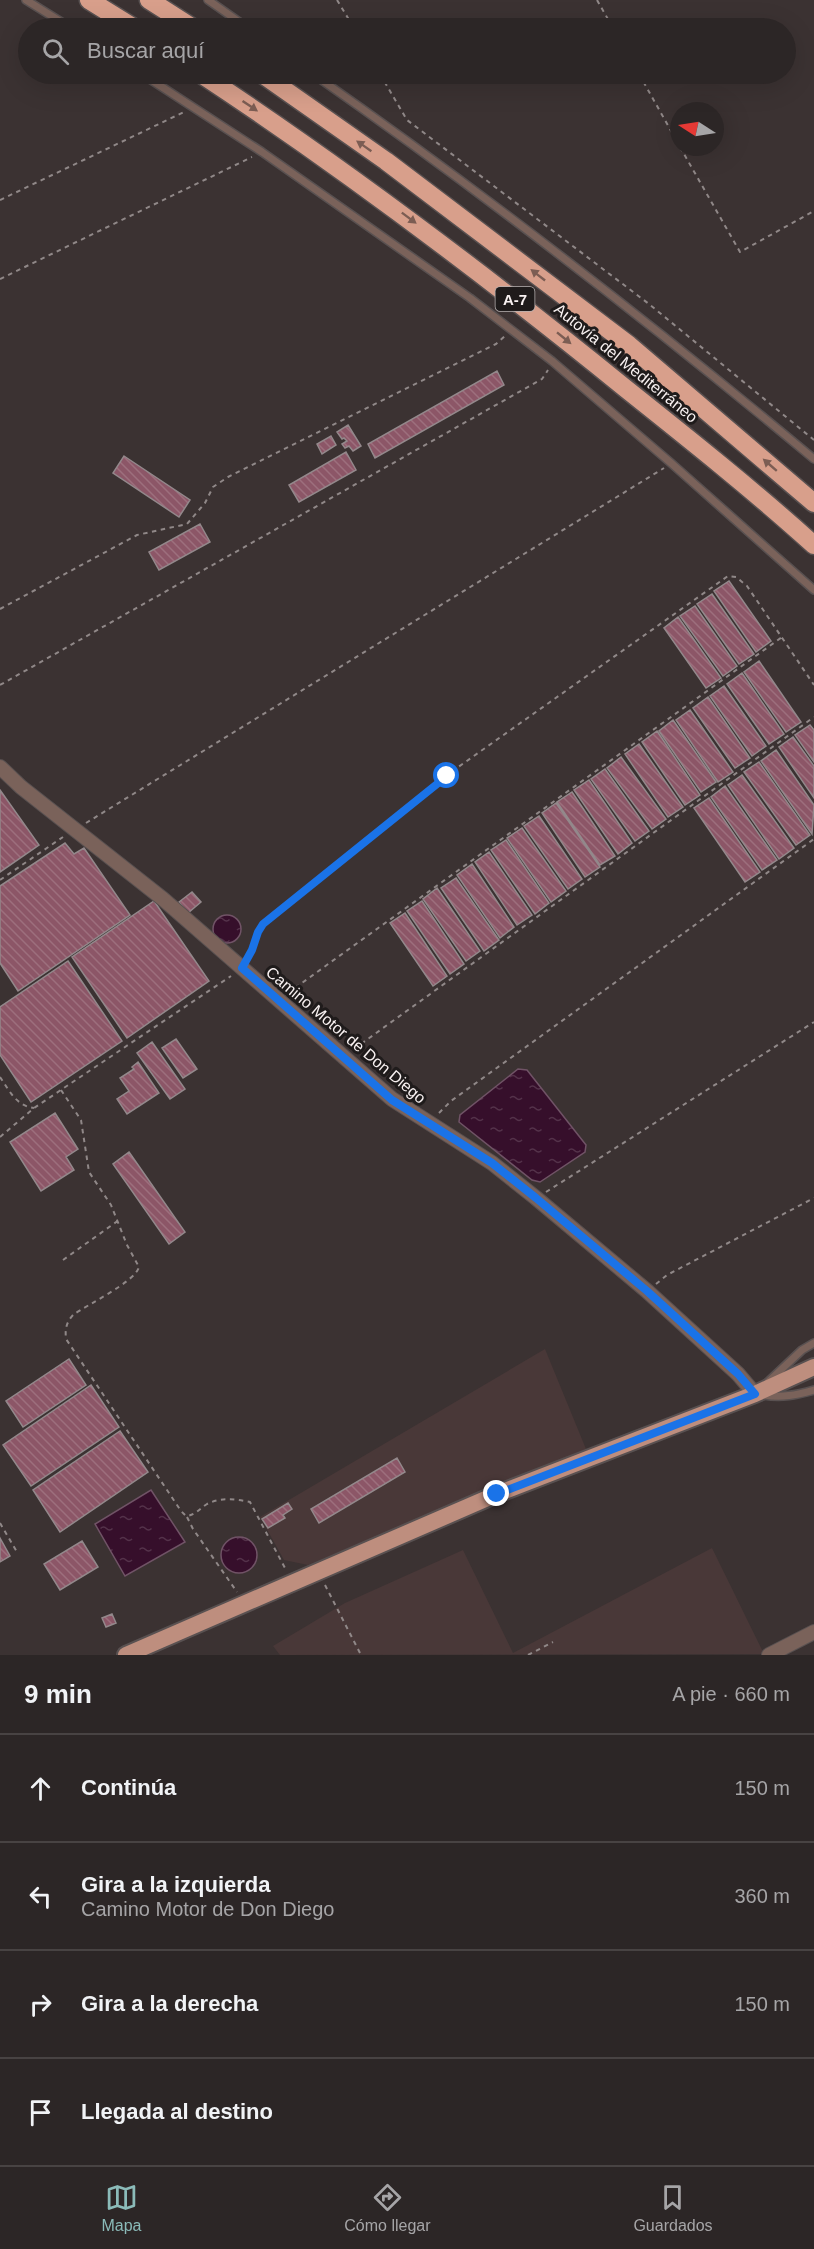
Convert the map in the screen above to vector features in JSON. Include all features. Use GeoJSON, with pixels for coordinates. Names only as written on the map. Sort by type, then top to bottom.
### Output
{"type":"FeatureCollection","features":[{"type":"Feature","properties":{"kind":"highway"},"geometry":{"type":"LineString","coordinates":[[89,0],[118,18]]}},
{"type":"Feature","properties":{"kind":"highway"},"geometry":{"type":"LineString","coordinates":[[149,0],[177,18]]}},
{"type":"Feature","properties":{"kind":"highway","name":"Autovía del Mediterráneo"},"geometry":{"type":"LineString","coordinates":[[216,84],[395,208],[520,302],[761,497],[814,545]]}},
{"type":"Feature","properties":{"kind":"highway","name":"Autovía del Mediterráneo"},"geometry":{"type":"LineString","coordinates":[[276,84],[386,161],[629,345],[814,503]]}},
{"type":"Feature","properties":{"kind":"highway"},"geometry":{"type":"LineString","coordinates":[[665,420],[704,460],[814,559]]}},
{"type":"Feature","properties":{"kind":"main road"},"geometry":{"type":"LineString","coordinates":[[126,1655],[497,1494],[755,1394],[814,1366]]}},
{"type":"Feature","properties":{"kind":"street","name":"Camino Motor de Don Diego"},"geometry":{"type":"LineString","coordinates":[[0,767],[21,787],[163,899],[392,1100],[492,1163],[536,1198],[647,1291],[738,1374],[755,1394]]}},
{"type":"Feature","properties":{"kind":"street"},"geometry":{"type":"LineString","coordinates":[[769,1655],[814,1632]]}},
{"type":"Feature","properties":{"kind":"lane"},"geometry":{"type":"LineString","coordinates":[[26,0],[55,18]]}},
{"type":"Feature","properties":{"kind":"lane"},"geometry":{"type":"LineString","coordinates":[[208,0],[234,18]]}},
{"type":"Feature","properties":{"kind":"lane"},"geometry":{"type":"LineString","coordinates":[[158,84],[262,152],[511,329],[671,463],[814,590]]}},
{"type":"Feature","properties":{"kind":"lane"},"geometry":{"type":"LineString","coordinates":[[327,84],[416,146],[619,301],[814,459]]}},
{"type":"Feature","properties":{"kind":"lane"},"geometry":{"type":"LineString","coordinates":[[755,1394],[802,1350],[814,1343]]}},
{"type":"Feature","properties":{"kind":"lane"},"geometry":{"type":"LineString","coordinates":[[755,1394],[779,1397],[814,1390]]}},
{"type":"Feature","properties":{"kind":"path"},"geometry":{"type":"LineString","coordinates":[[337,0],[348,18]]}},
{"type":"Feature","properties":{"kind":"path"},"geometry":{"type":"LineString","coordinates":[[597,0],[607,18]]}},
{"type":"Feature","properties":{"kind":"path"},"geometry":{"type":"LineString","coordinates":[[386,84],[407,120],[649,304],[814,440]]}},
{"type":"Feature","properties":{"kind":"path"},"geometry":{"type":"LineString","coordinates":[[645,84],[670,128]]}},
{"type":"Feature","properties":{"kind":"path"},"geometry":{"type":"LineString","coordinates":[[0,200],[174,118],[193,106]]}},
{"type":"Feature","properties":{"kind":"path"},"geometry":{"type":"LineString","coordinates":[[0,279],[262,152]]}},
{"type":"Feature","properties":{"kind":"path"},"geometry":{"type":"LineString","coordinates":[[686,156],[740,252],[814,211]]}},
{"type":"Feature","properties":{"kind":"path"},"geometry":{"type":"LineString","coordinates":[[0,609],[137,535],[187,524],[205,503],[213,487],[228,477],[496,344],[511,329]]}},
{"type":"Feature","properties":{"kind":"path"},"geometry":{"type":"LineString","coordinates":[[0,685],[542,379],[554,363]]}},
{"type":"Feature","properties":{"kind":"path"},"geometry":{"type":"LineString","coordinates":[[0,880],[76,829],[671,463]]}},
{"type":"Feature","properties":{"kind":"path"},"geometry":{"type":"LineString","coordinates":[[0,1137],[34,1108],[242,968],[263,924],[447,776],[728,576],[736,577],[747,586],[814,685]]}},
{"type":"Feature","properties":{"kind":"path"},"geometry":{"type":"LineString","coordinates":[[279,1000],[782,637]]}},
{"type":"Feature","properties":{"kind":"path"},"geometry":{"type":"LineString","coordinates":[[343,1058],[814,717]]}},
{"type":"Feature","properties":{"kind":"path"},"geometry":{"type":"LineString","coordinates":[[431,1125],[440,1111],[451,1101],[814,840]]}},
{"type":"Feature","properties":{"kind":"path"},"geometry":{"type":"LineString","coordinates":[[536,1198],[814,1022]]}},
{"type":"Feature","properties":{"kind":"path"},"geometry":{"type":"LineString","coordinates":[[0,1077],[18,1103],[34,1108]]}},
{"type":"Feature","properties":{"kind":"path"},"geometry":{"type":"LineString","coordinates":[[61,1090],[81,1120],[89,1172],[111,1205],[127,1245],[139,1267],[138,1271],[128,1280],[73,1315],[65,1329],[66,1339],[220,1569],[247,1602]]}},
{"type":"Feature","properties":{"kind":"path"},"geometry":{"type":"LineString","coordinates":[[647,1291],[667,1275],[814,1198]]}},
{"type":"Feature","properties":{"kind":"path"},"geometry":{"type":"LineString","coordinates":[[63,1260],[118,1220]]}},
{"type":"Feature","properties":{"kind":"path"},"geometry":{"type":"LineString","coordinates":[[186,1516],[192,1516],[207,1504],[221,1499],[250,1502],[293,1583]]}},
{"type":"Feature","properties":{"kind":"path"},"geometry":{"type":"LineString","coordinates":[[0,1523],[17,1552]]}},
{"type":"Feature","properties":{"kind":"path"},"geometry":{"type":"LineString","coordinates":[[319,1572],[361,1655]]}},
{"type":"Feature","properties":{"kind":"path"},"geometry":{"type":"LineString","coordinates":[[528,1655],[553,1642]]}},
{"type":"Feature","properties":{"kind":"shaded area"},"geometry":{"type":"Polygon","coordinates":[[[545,1349],[586,1449],[308,1565],[284,1560],[260,1517],[545,1349]]]}},
{"type":"Feature","properties":{"kind":"shaded area"},"geometry":{"type":"Polygon","coordinates":[[[712,1548],[764,1654],[280,1655],[273,1646],[345,1603],[463,1550],[513,1653],[712,1548]]]}},
{"type":"Feature","properties":{"kind":"water"},"geometry":{"type":"Polygon","coordinates":[[[227,915],[237,919],[241,929],[237,939],[227,943],[217,939],[213,929],[217,919],[227,915]]]}},
{"type":"Feature","properties":{"kind":"water"},"geometry":{"type":"Polygon","coordinates":[[[518,1069],[527,1070],[586,1145],[585,1152],[540,1182],[532,1180],[459,1122],[460,1115],[518,1069]]]}},
{"type":"Feature","properties":{"kind":"water"},"geometry":{"type":"Polygon","coordinates":[[[151,1490],[185,1542],[125,1576],[95,1524],[151,1490]]]}},
{"type":"Feature","properties":{"kind":"water"},"geometry":{"type":"Polygon","coordinates":[[[239,1537],[252,1542],[257,1555],[252,1568],[239,1573],[226,1568],[221,1555],[226,1542],[239,1537]]]}},
{"type":"Feature","properties":{"kind":"building"},"geometry":{"type":"Polygon","coordinates":[[[497,371],[504,385],[375,458],[368,444],[497,371]]]}},
{"type":"Feature","properties":{"kind":"building"},"geometry":{"type":"Polygon","coordinates":[[[348,425],[361,446],[353,451],[349,446],[345,448],[342,444],[347,441],[342,439],[337,432],[348,425]]]}},
{"type":"Feature","properties":{"kind":"building"},"geometry":{"type":"Polygon","coordinates":[[[331,436],[336,445],[322,454],[317,444],[331,436]]]}},
{"type":"Feature","properties":{"kind":"building"},"geometry":{"type":"Polygon","coordinates":[[[346,452],[356,470],[299,502],[289,485],[346,452]]]}},
{"type":"Feature","properties":{"kind":"building"},"geometry":{"type":"Polygon","coordinates":[[[124,456],[190,500],[179,517],[113,473],[124,456]]]}},
{"type":"Feature","properties":{"kind":"building"},"geometry":{"type":"Polygon","coordinates":[[[200,524],[210,542],[159,570],[149,552],[200,524]]]}},
{"type":"Feature","properties":{"kind":"building"},"geometry":{"type":"Polygon","coordinates":[[[729,581],[771,641],[756,652],[714,591],[729,581]]]}},
{"type":"Feature","properties":{"kind":"building"},"geometry":{"type":"Polygon","coordinates":[[[712,594],[754,654],[739,664],[697,604],[712,594]]]}},
{"type":"Feature","properties":{"kind":"building"},"geometry":{"type":"Polygon","coordinates":[[[695,606],[737,666],[723,676],[680,616],[695,606]]]}},
{"type":"Feature","properties":{"kind":"building"},"geometry":{"type":"Polygon","coordinates":[[[678,617],[721,678],[706,688],[664,628],[678,617]]]}},
{"type":"Feature","properties":{"kind":"building"},"geometry":{"type":"Polygon","coordinates":[[[759,661],[801,722],[786,732],[744,672],[759,661]]]}},
{"type":"Feature","properties":{"kind":"building"},"geometry":{"type":"Polygon","coordinates":[[[742,673],[784,734],[769,744],[727,684],[742,673]]]}},
{"type":"Feature","properties":{"kind":"building"},"geometry":{"type":"Polygon","coordinates":[[[724,686],[766,746],[752,756],[710,696],[724,686]]]}},
{"type":"Feature","properties":{"kind":"building"},"geometry":{"type":"Polygon","coordinates":[[[708,697],[750,758],[735,768],[693,708],[708,697]]]}},
{"type":"Feature","properties":{"kind":"building"},"geometry":{"type":"Polygon","coordinates":[[[690,710],[733,772],[718,782],[676,720],[690,710]]]}},
{"type":"Feature","properties":{"kind":"building"},"geometry":{"type":"Polygon","coordinates":[[[673,720],[716,782],[701,792],[659,731],[673,720]]]}},
{"type":"Feature","properties":{"kind":"building"},"geometry":{"type":"Polygon","coordinates":[[[810,725],[814,730],[814,762],[795,735],[810,725]]]}},
{"type":"Feature","properties":{"kind":"building"},"geometry":{"type":"Polygon","coordinates":[[[657,731],[700,795],[685,805],[642,742],[657,731]]]}},
{"type":"Feature","properties":{"kind":"building"},"geometry":{"type":"Polygon","coordinates":[[[793,737],[814,766],[814,798],[779,747],[793,737]]]}},
{"type":"Feature","properties":{"kind":"building"},"geometry":{"type":"Polygon","coordinates":[[[639,744],[683,807],[668,817],[625,754],[639,744]]]}},
{"type":"Feature","properties":{"kind":"building"},"geometry":{"type":"Polygon","coordinates":[[[776,750],[814,805],[812,834],[761,761],[776,750]]]}},
{"type":"Feature","properties":{"kind":"building"},"geometry":{"type":"Polygon","coordinates":[[[621,757],[666,819],[652,829],[607,768],[621,757]]]}},
{"type":"Feature","properties":{"kind":"building"},"geometry":{"type":"Polygon","coordinates":[[[759,762],[810,835],[796,845],[744,772],[759,762]]]}},
{"type":"Feature","properties":{"kind":"building"},"geometry":{"type":"Polygon","coordinates":[[[605,769],[649,831],[635,841],[591,779],[605,769]]]}},
{"type":"Feature","properties":{"kind":"building"},"geometry":{"type":"Polygon","coordinates":[[[742,775],[794,848],[779,859],[728,785],[742,775]]]}},
{"type":"Feature","properties":{"kind":"building"},"geometry":{"type":"Polygon","coordinates":[[[589,780],[632,843],[618,854],[574,790],[589,780]]]}},
{"type":"Feature","properties":{"kind":"building"},"geometry":{"type":"Polygon","coordinates":[[[725,786],[777,860],[762,870],[711,797],[725,786]]]}},
{"type":"Feature","properties":{"kind":"building"},"geometry":{"type":"Polygon","coordinates":[[[0,790],[39,845],[0,872],[0,790]]]}},
{"type":"Feature","properties":{"kind":"building"},"geometry":{"type":"Polygon","coordinates":[[[572,792],[615,856],[600,865],[557,802],[572,792]]]}},
{"type":"Feature","properties":{"kind":"building"},"geometry":{"type":"Polygon","coordinates":[[[709,798],[760,872],[745,882],[694,808],[709,798]]]}},
{"type":"Feature","properties":{"kind":"building"},"geometry":{"type":"Polygon","coordinates":[[[556,803],[600,867],[585,877],[542,813],[556,803]]]}},
{"type":"Feature","properties":{"kind":"building"},"geometry":{"type":"Polygon","coordinates":[[[539,816],[582,879],[568,889],[524,826],[539,816]]]}},
{"type":"Feature","properties":{"kind":"building"},"geometry":{"type":"Polygon","coordinates":[[[522,828],[566,891],[551,902],[507,838],[522,828]]]}},
{"type":"Feature","properties":{"kind":"building"},"geometry":{"type":"Polygon","coordinates":[[[506,840],[549,903],[535,914],[491,850],[506,840]]]}},
{"type":"Feature","properties":{"kind":"building"},"geometry":{"type":"Polygon","coordinates":[[[65,843],[74,854],[84,848],[130,915],[18,991],[0,963],[0,886],[65,843]]]}},
{"type":"Feature","properties":{"kind":"building"},"geometry":{"type":"Polygon","coordinates":[[[489,852],[532,915],[517,925],[475,862],[489,852]]]}},
{"type":"Feature","properties":{"kind":"building"},"geometry":{"type":"Polygon","coordinates":[[[472,864],[514,927],[500,938],[457,875],[472,864]]]}},
{"type":"Feature","properties":{"kind":"building"},"geometry":{"type":"Polygon","coordinates":[[[456,878],[499,940],[484,951],[441,888],[456,878]]]}},
{"type":"Feature","properties":{"kind":"building"},"geometry":{"type":"Polygon","coordinates":[[[437,888],[480,951],[466,961],[423,899],[437,888]]]}},
{"type":"Feature","properties":{"kind":"building"},"geometry":{"type":"Polygon","coordinates":[[[192,892],[201,902],[188,913],[179,902],[192,892]]]}},
{"type":"Feature","properties":{"kind":"building"},"geometry":{"type":"Polygon","coordinates":[[[154,901],[209,981],[127,1038],[72,957],[154,901]]]}},
{"type":"Feature","properties":{"kind":"building"},"geometry":{"type":"Polygon","coordinates":[[[422,901],[464,964],[450,974],[407,911],[422,901]]]}},
{"type":"Feature","properties":{"kind":"building"},"geometry":{"type":"Polygon","coordinates":[[[405,913],[447,976],[433,986],[390,923],[405,913]]]}},
{"type":"Feature","properties":{"kind":"building"},"geometry":{"type":"Polygon","coordinates":[[[68,961],[122,1041],[31,1102],[0,1055],[0,1007],[68,961]]]}},
{"type":"Feature","properties":{"kind":"building"},"geometry":{"type":"Polygon","coordinates":[[[176,1039],[197,1069],[183,1078],[162,1048],[176,1039]]]}},
{"type":"Feature","properties":{"kind":"building"},"geometry":{"type":"Polygon","coordinates":[[[152,1042],[185,1089],[170,1099],[137,1053],[152,1042]]]}},
{"type":"Feature","properties":{"kind":"building"},"geometry":{"type":"Polygon","coordinates":[[[138,1062],[159,1093],[127,1114],[117,1099],[129,1091],[120,1078],[134,1069],[132,1067],[138,1062]]]}},
{"type":"Feature","properties":{"kind":"building"},"geometry":{"type":"Polygon","coordinates":[[[55,1113],[78,1149],[66,1157],[74,1170],[41,1191],[10,1142],[55,1113]]]}},
{"type":"Feature","properties":{"kind":"building"},"geometry":{"type":"Polygon","coordinates":[[[129,1152],[185,1232],[169,1244],[113,1164],[129,1152]]]}},
{"type":"Feature","properties":{"kind":"building"},"geometry":{"type":"Polygon","coordinates":[[[69,1359],[86,1385],[23,1427],[6,1401],[69,1359]]]}},
{"type":"Feature","properties":{"kind":"building"},"geometry":{"type":"Polygon","coordinates":[[[91,1385],[119,1427],[31,1486],[3,1445],[91,1385]]]}},
{"type":"Feature","properties":{"kind":"building"},"geometry":{"type":"Polygon","coordinates":[[[120,1431],[148,1472],[60,1532],[33,1490],[120,1431]]]}},
{"type":"Feature","properties":{"kind":"building"},"geometry":{"type":"Polygon","coordinates":[[[397,1458],[405,1472],[319,1523],[311,1509],[397,1458]]]}},
{"type":"Feature","properties":{"kind":"building"},"geometry":{"type":"Polygon","coordinates":[[[288,1503],[292,1509],[283,1515],[285,1518],[268,1528],[262,1519],[288,1503]]]}},
{"type":"Feature","properties":{"kind":"building"},"geometry":{"type":"Polygon","coordinates":[[[0,1538],[10,1556],[0,1562],[0,1538]]]}},
{"type":"Feature","properties":{"kind":"building"},"geometry":{"type":"Polygon","coordinates":[[[82,1541],[98,1567],[60,1590],[44,1564],[82,1541]]]}},
{"type":"Feature","properties":{"kind":"building"},"geometry":{"type":"Polygon","coordinates":[[[112,1614],[116,1623],[106,1627],[102,1618],[112,1614]]]}},
{"type":"Feature","properties":{"kind":"route"},"geometry":{"type":"LineString","coordinates":[[447,776],[263,924],[242,968],[392,1100],[492,1163],[536,1198],[647,1291],[738,1374],[755,1394],[497,1494]]}}]}
